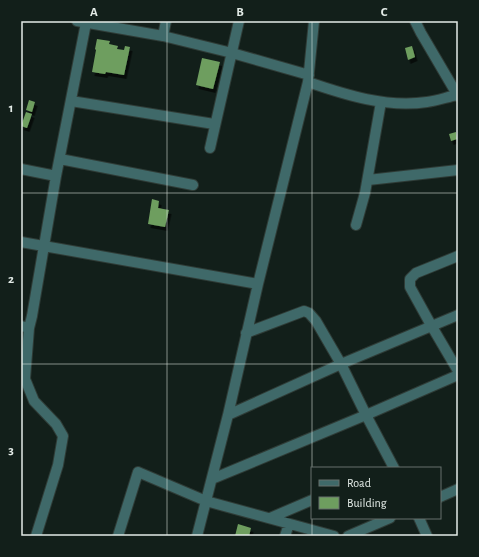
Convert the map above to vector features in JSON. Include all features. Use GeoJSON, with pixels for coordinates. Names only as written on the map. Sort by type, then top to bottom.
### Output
{"type":"FeatureCollection","features":[{"type":"Feature","properties":{"kind":"street"},"geometry":{"type":"LineString","coordinates":[[163,36],[166,21]]}},
{"type":"Feature","properties":{"kind":"street"},"geometry":{"type":"LineString","coordinates":[[210,148],[214,124],[239,21]]}},
{"type":"Feature","properties":{"kind":"street"},"geometry":{"type":"LineString","coordinates":[[197,536],[228,415],[246,333],[308,79],[314,21]]}},
{"type":"Feature","properties":{"kind":"street"},"geometry":{"type":"LineString","coordinates":[[36,536],[58,465],[63,436],[56,424],[34,401],[25,379],[25,327],[44,246],[71,101],[82,22],[98,23],[163,36],[232,53],[308,79],[344,94],[381,102],[428,102],[458,95],[420,33],[415,21]]}},
{"type":"Feature","properties":{"kind":"street"},"geometry":{"type":"LineString","coordinates":[[71,101],[214,124]]}},
{"type":"Feature","properties":{"kind":"street"},"geometry":{"type":"LineString","coordinates":[[356,225],[368,180],[381,102]]}},
{"type":"Feature","properties":{"kind":"street"},"geometry":{"type":"LineString","coordinates":[[60,159],[193,185]]}},
{"type":"Feature","properties":{"kind":"street"},"geometry":{"type":"LineString","coordinates":[[21,169],[56,176]]}},
{"type":"Feature","properties":{"kind":"street"},"geometry":{"type":"LineString","coordinates":[[368,180],[458,170]]}},
{"type":"Feature","properties":{"kind":"street"},"geometry":{"type":"LineString","coordinates":[[21,242],[258,284]]}},
{"type":"Feature","properties":{"kind":"street"},"geometry":{"type":"LineString","coordinates":[[458,256],[416,273],[410,279],[410,287],[430,326],[458,371]]}},
{"type":"Feature","properties":{"kind":"street"},"geometry":{"type":"LineString","coordinates":[[246,333],[304,311],[309,313],[341,364],[389,467]]}},
{"type":"Feature","properties":{"kind":"street"},"geometry":{"type":"LineString","coordinates":[[228,415],[341,364],[458,315]]}},
{"type":"Feature","properties":{"kind":"street"},"geometry":{"type":"LineString","coordinates":[[212,479],[458,375]]}},
{"type":"Feature","properties":{"kind":"street"},"geometry":{"type":"LineString","coordinates":[[118,536],[138,472],[206,501],[334,536]]}},
{"type":"Feature","properties":{"kind":"street"},"geometry":{"type":"LineString","coordinates":[[441,496],[458,489]]}},
{"type":"Feature","properties":{"kind":"street"},"geometry":{"type":"LineString","coordinates":[[270,518],[311,500]]}},
{"type":"Feature","properties":{"kind":"street"},"geometry":{"type":"LineString","coordinates":[[348,536],[388,519]]}},
{"type":"Feature","properties":{"kind":"street"},"geometry":{"type":"LineString","coordinates":[[419,519],[427,536]]}},
{"type":"Feature","properties":{"kind":"street"},"geometry":{"type":"LineString","coordinates":[[285,536],[289,524]]}},
{"type":"Feature","properties":{"kind":"building"},"geometry":{"type":"Polygon","coordinates":[[[97,39],[110,41],[109,44],[118,46],[117,49],[124,50],[125,46],[130,47],[124,75],[106,72],[105,74],[92,72],[97,39]]]}},
{"type":"Feature","properties":{"kind":"building"},"geometry":{"type":"Polygon","coordinates":[[[412,46],[415,57],[408,60],[405,48],[412,46]]]}},
{"type":"Feature","properties":{"kind":"building"},"geometry":{"type":"Polygon","coordinates":[[[202,58],[220,62],[213,89],[196,85],[202,58]]]}},
{"type":"Feature","properties":{"kind":"building"},"geometry":{"type":"Polygon","coordinates":[[[29,100],[35,102],[32,112],[26,110],[29,100]]]}},
{"type":"Feature","properties":{"kind":"building"},"geometry":{"type":"Polygon","coordinates":[[[26,112],[32,114],[27,128],[21,126],[26,112]]]}},
{"type":"Feature","properties":{"kind":"building"},"geometry":{"type":"Polygon","coordinates":[[[456,132],[457,139],[451,141],[449,134],[456,132]]]}},
{"type":"Feature","properties":{"kind":"building"},"geometry":{"type":"Polygon","coordinates":[[[152,199],[159,201],[158,208],[169,210],[165,227],[148,224],[152,199]]]}},
{"type":"Feature","properties":{"kind":"building"},"geometry":{"type":"Polygon","coordinates":[[[238,524],[251,528],[249,536],[235,536],[238,524]]]}}]}
